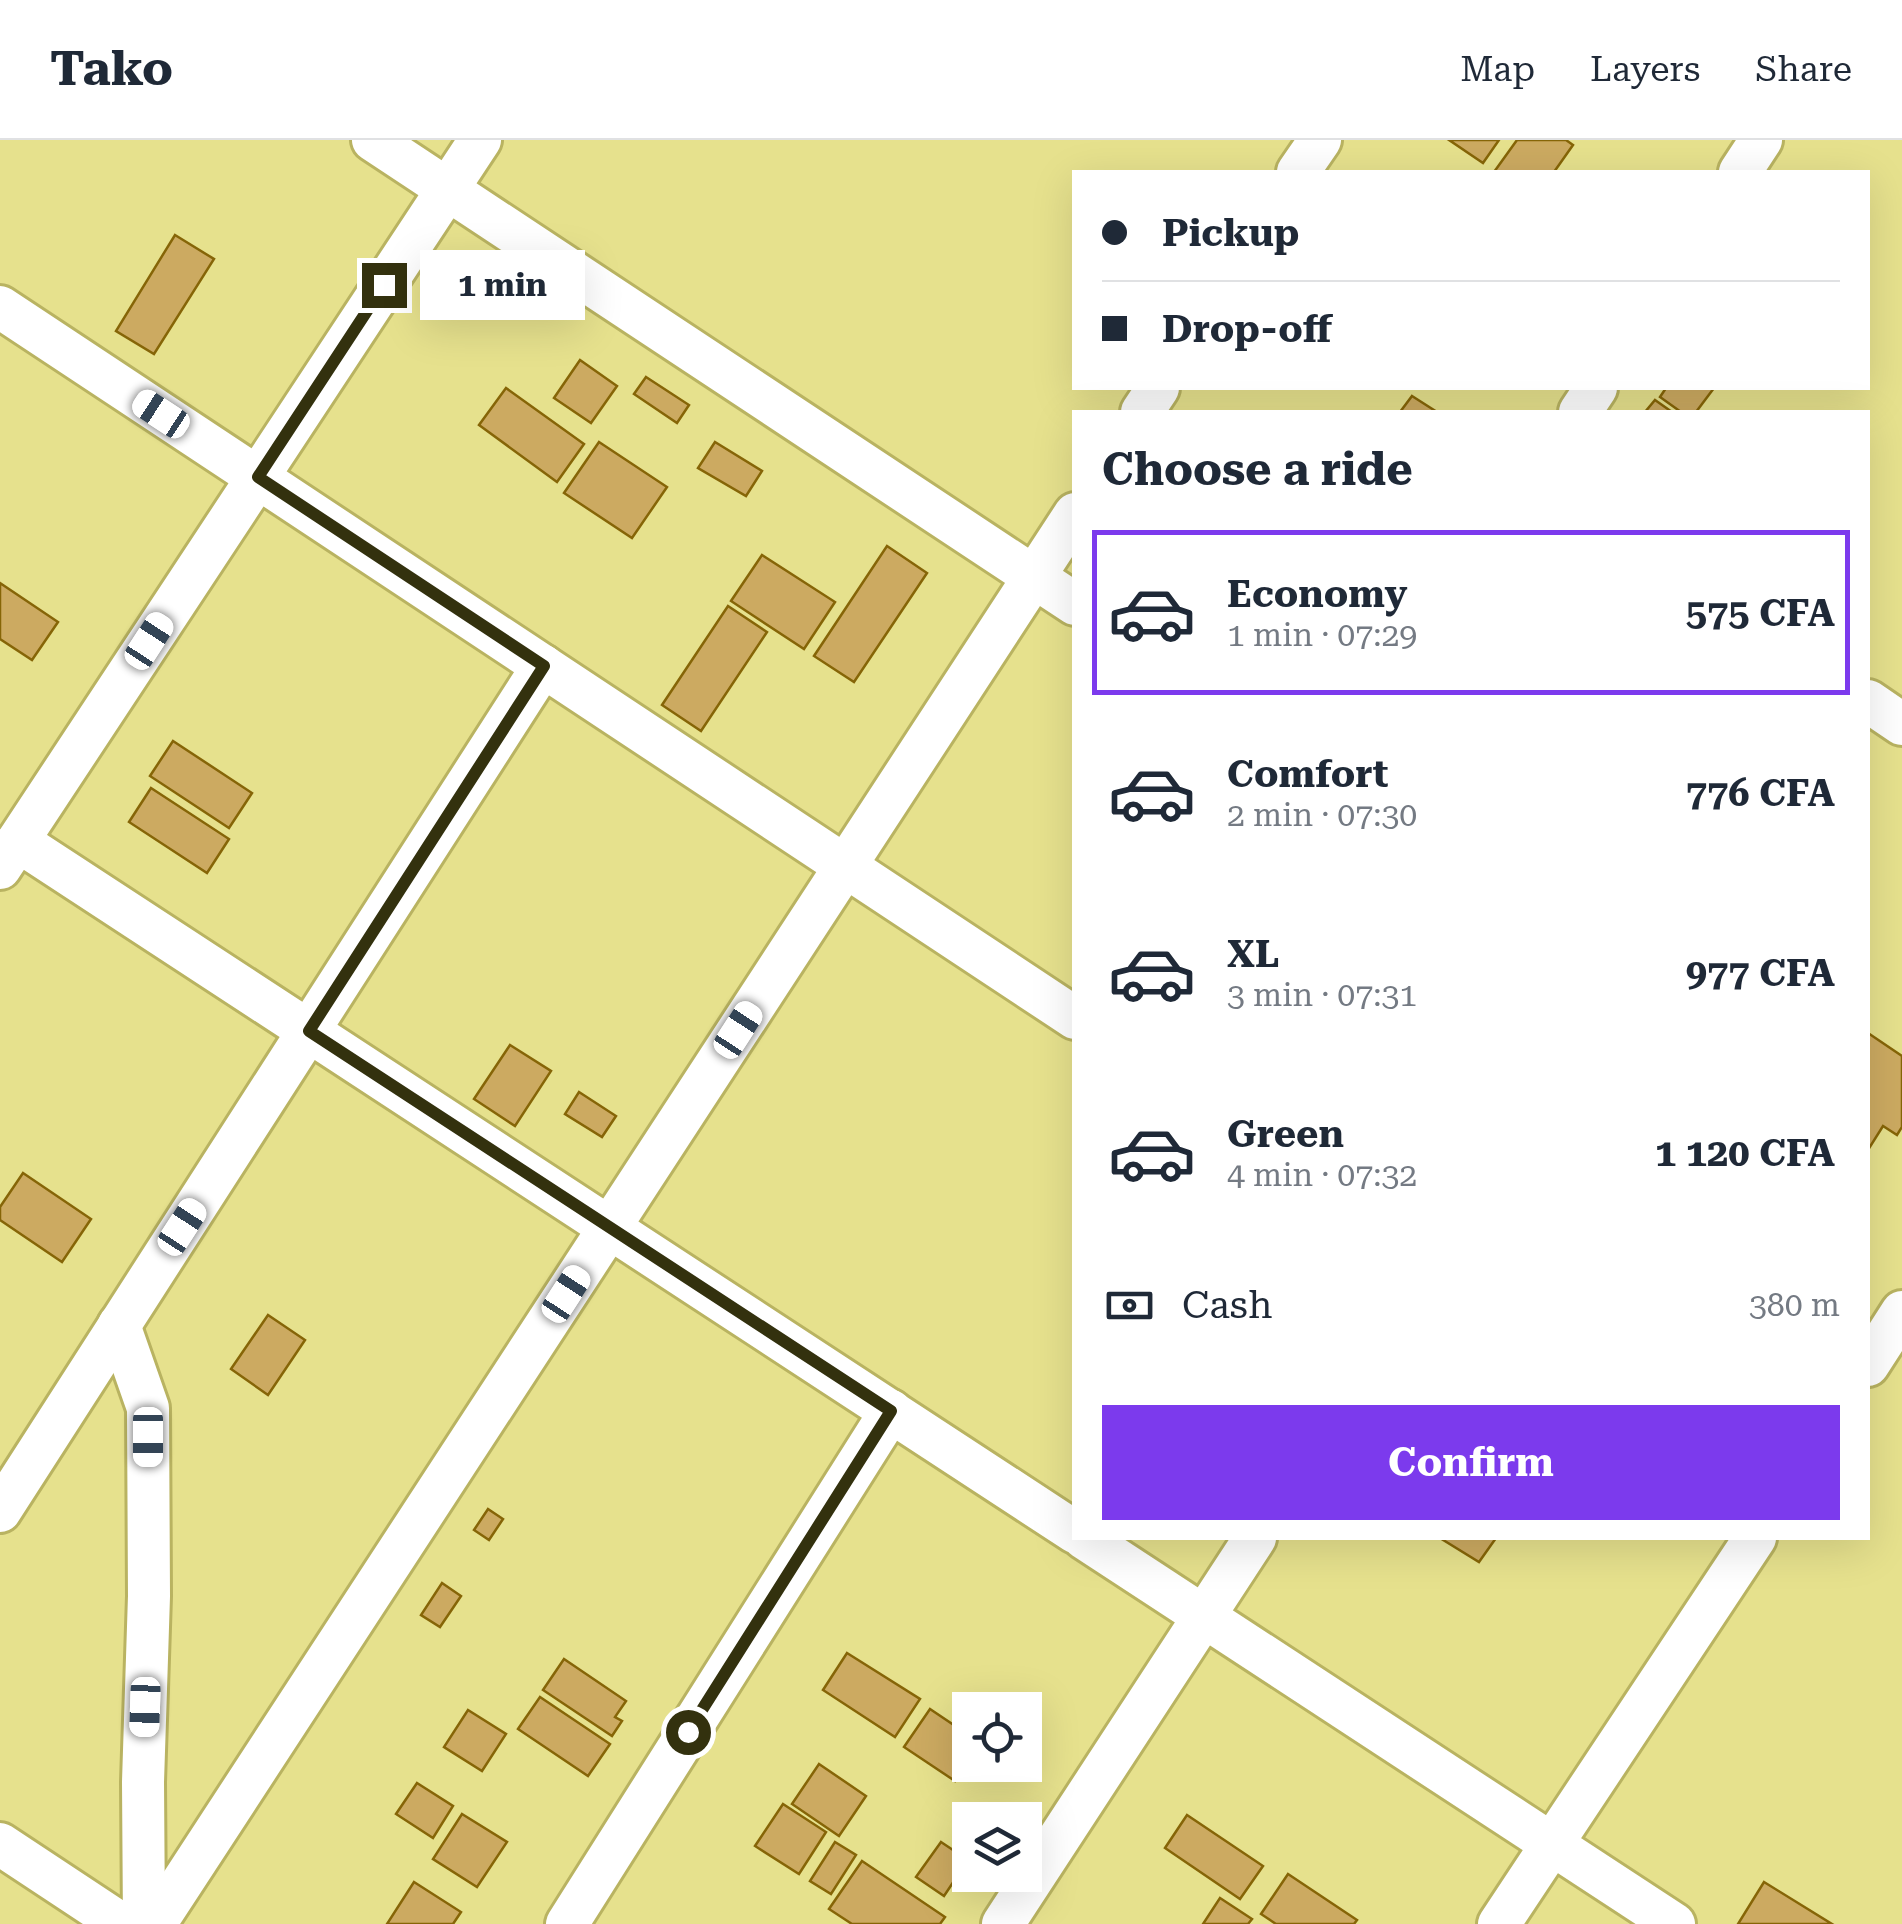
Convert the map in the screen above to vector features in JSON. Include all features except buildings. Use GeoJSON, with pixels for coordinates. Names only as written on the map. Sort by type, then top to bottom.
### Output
{"type":"FeatureCollection","features":[{"type":"Feature","properties":{"kind":"street"},"geometry":{"type":"LineString","coordinates":[[372,140],[1072,602]]}},
{"type":"Feature","properties":{"kind":"street"},"geometry":{"type":"LineString","coordinates":[[480,140],[9,854],[309,1031],[1072,1530]]}},
{"type":"Feature","properties":{"kind":"street"},"geometry":{"type":"LineString","coordinates":[[1299,170],[1320,140]]}},
{"type":"Feature","properties":{"kind":"street"},"geometry":{"type":"LineString","coordinates":[[1741,170],[1762,140]]}},
{"type":"Feature","properties":{"kind":"street"},"geometry":{"type":"LineString","coordinates":[[0,307],[1072,1016]]}},
{"type":"Feature","properties":{"kind":"street"},"geometry":{"type":"LineString","coordinates":[[154,1924],[1072,519]]}},
{"type":"Feature","properties":{"kind":"street"},"geometry":{"type":"LineString","coordinates":[[0,1511],[544,666]]}},
{"type":"Feature","properties":{"kind":"street"},"geometry":{"type":"LineString","coordinates":[[1870,702],[1902,724]]}},
{"type":"Feature","properties":{"kind":"street"},"geometry":{"type":"LineString","coordinates":[[1870,1362],[1902,1312]]}},
{"type":"Feature","properties":{"kind":"street"},"geometry":{"type":"LineString","coordinates":[[119,1326],[148,1408],[144,1924]]}},
{"type":"Feature","properties":{"kind":"street"},"geometry":{"type":"LineString","coordinates":[[566,1924],[891,1411]]}},
{"type":"Feature","properties":{"kind":"street"},"geometry":{"type":"LineString","coordinates":[[1087,1540],[1674,1924]]}},
{"type":"Feature","properties":{"kind":"street"},"geometry":{"type":"LineString","coordinates":[[1003,1924],[1254,1540]]}},
{"type":"Feature","properties":{"kind":"street"},"geometry":{"type":"LineString","coordinates":[[1499,1924],[1754,1540]]}},
{"type":"Feature","properties":{"kind":"street"},"geometry":{"type":"LineString","coordinates":[[0,1844],[121,1924]]}},
{"type":"Feature","properties":{"kind":"route"},"geometry":{"type":"LineString","coordinates":[[384,285],[258,477],[544,666],[309,1031],[891,1411],[688,1732]]}}]}
